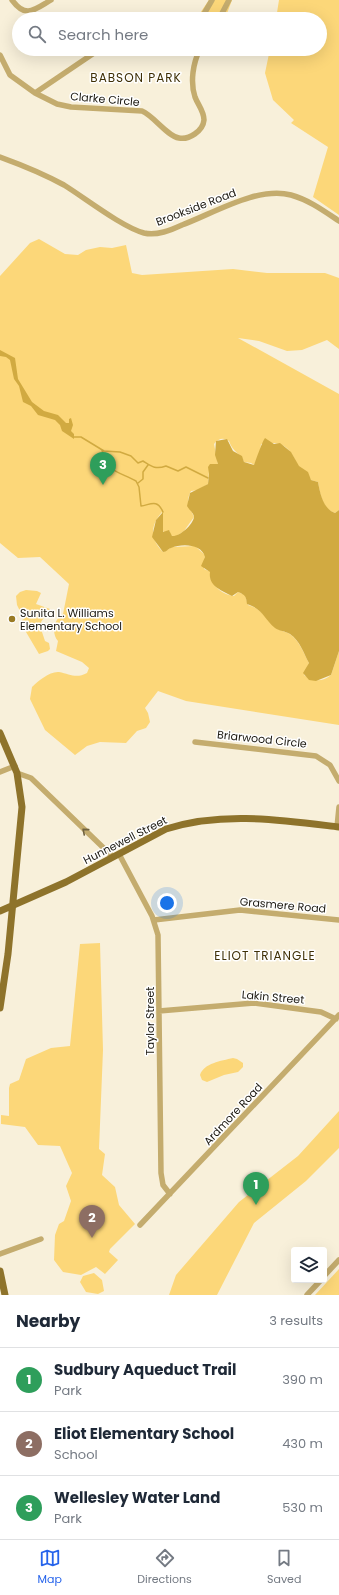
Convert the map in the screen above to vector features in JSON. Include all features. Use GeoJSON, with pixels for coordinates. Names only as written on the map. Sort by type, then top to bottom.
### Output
{"type":"FeatureCollection","features":[{"type":"Feature","properties":{"kind":"main road"},"geometry":{"type":"LineString","coordinates":[[0,733],[16,769],[21,791],[22,811],[0,1008]]}},
{"type":"Feature","properties":{"kind":"main road","name":"Hunnewell Street"},"geometry":{"type":"LineString","coordinates":[[0,911],[66,882],[166,829],[179,825],[209,820],[252,818],[338,827]]}},
{"type":"Feature","properties":{"kind":"main road"},"geometry":{"type":"LineString","coordinates":[[0,1271],[5,1295]]}},
{"type":"Feature","properties":{"kind":"street"},"geometry":{"type":"LineString","coordinates":[[12,0],[21,11],[27,12],[34,10],[51,0]]}},
{"type":"Feature","properties":{"kind":"street"},"geometry":{"type":"LineString","coordinates":[[205,12],[212,0]]}},
{"type":"Feature","properties":{"kind":"street"},"geometry":{"type":"LineString","coordinates":[[223,12],[229,0]]}},
{"type":"Feature","properties":{"kind":"street","name":"Clarke Circle"},"geometry":{"type":"LineString","coordinates":[[0,55],[10,75],[18,83],[35,94],[57,104],[71,107],[142,111],[149,114],[178,138],[184,138],[198,132],[204,120],[201,108],[195,97],[194,85],[197,56]]}},
{"type":"Feature","properties":{"kind":"street"},"geometry":{"type":"LineString","coordinates":[[35,94],[90,56]]}},
{"type":"Feature","properties":{"kind":"street","name":"Brookside Road"},"geometry":{"type":"LineString","coordinates":[[0,157],[63,185],[129,226],[145,233],[153,234],[168,231],[246,199],[273,193],[292,195],[300,198],[339,221]]}},
{"type":"Feature","properties":{"kind":"street","name":"Briarwood Circle"},"geometry":{"type":"LineString","coordinates":[[195,742],[316,756],[330,765],[339,781]]}},
{"type":"Feature","properties":{"kind":"street"},"geometry":{"type":"LineString","coordinates":[[0,772],[16,769]]}},
{"type":"Feature","properties":{"kind":"street","name":"Taylor Street"},"geometry":{"type":"LineString","coordinates":[[16,769],[31,778],[67,815],[116,856],[154,920],[159,944],[161,1173],[163,1185],[170,1194]]}},
{"type":"Feature","properties":{"kind":"street"},"geometry":{"type":"LineString","coordinates":[[338,827],[339,807]]}},
{"type":"Feature","properties":{"kind":"street","name":"Grasmere Road"},"geometry":{"type":"LineString","coordinates":[[154,920],[240,910],[339,920]]}},
{"type":"Feature","properties":{"kind":"street","name":"Lakin Street"},"geometry":{"type":"LineString","coordinates":[[159,1011],[250,1003],[322,1012],[337,1017]]}},
{"type":"Feature","properties":{"kind":"street","name":"Ardmore Road"},"geometry":{"type":"LineString","coordinates":[[140,1225],[337,1017]]}},
{"type":"Feature","properties":{"kind":"street"},"geometry":{"type":"LineString","coordinates":[[0,1254],[41,1239]]}},
{"type":"Feature","properties":{"kind":"street"},"geometry":{"type":"LineString","coordinates":[[327,1273],[339,1260]]}},
{"type":"Feature","properties":{"kind":"street"},"geometry":{"type":"LineString","coordinates":[[307,1295],[318,1283]]}},
{"type":"Feature","properties":{"kind":"shaded area"},"geometry":{"type":"Polygon","coordinates":[[[209,0],[232,0],[228,12],[201,12],[209,0]]]}},
{"type":"Feature","properties":{"kind":"shaded area"},"geometry":{"type":"Polygon","coordinates":[[[279,0],[339,0],[339,215],[313,197],[328,147],[291,123],[294,120],[273,100],[265,73],[269,56],[327,56],[327,12],[277,12],[279,0]]]}},
{"type":"Feature","properties":{"kind":"shaded area"},"geometry":{"type":"Polygon","coordinates":[[[39,239],[65,254],[78,255],[86,250],[100,247],[112,248],[126,245],[132,273],[142,275],[233,269],[267,273],[325,273],[339,278],[339,349],[327,340],[302,350],[287,351],[259,341],[238,338],[339,394],[339,510],[335,513],[327,508],[322,500],[318,482],[311,480],[299,467],[288,449],[282,445],[274,443],[261,444],[260,452],[254,465],[244,462],[229,441],[223,439],[214,444],[218,464],[209,471],[208,484],[198,490],[191,491],[189,495],[188,502],[194,517],[184,531],[175,537],[170,535],[170,531],[164,533],[162,528],[162,512],[155,522],[153,532],[156,542],[163,552],[172,547],[195,546],[205,555],[204,569],[211,572],[210,577],[219,590],[234,596],[238,592],[245,595],[248,605],[259,611],[276,627],[292,636],[300,646],[309,663],[304,675],[310,679],[321,680],[331,675],[339,651],[339,725],[186,701],[158,691],[145,708],[150,722],[146,728],[137,731],[126,743],[100,742],[87,746],[75,755],[45,730],[30,699],[32,687],[41,679],[52,673],[59,672],[73,676],[80,676],[87,673],[89,668],[82,662],[56,651],[58,641],[54,626],[57,619],[63,614],[69,584],[40,557],[18,558],[0,543],[0,276],[30,243],[39,239]]]}},
{"type":"Feature","properties":{"kind":"shaded area"},"geometry":{"type":"Polygon","coordinates":[[[0,350],[15,358],[18,379],[32,402],[44,411],[58,415],[66,423],[69,423],[69,419],[71,418],[73,425],[71,431],[74,434],[74,439],[62,431],[60,425],[55,420],[38,415],[31,406],[23,402],[19,386],[14,379],[10,360],[6,357],[0,356],[0,350]]]}},
{"type":"Feature","properties":{"kind":"shaded area"},"geometry":{"type":"Polygon","coordinates":[[[265,438],[274,444],[280,443],[291,452],[299,466],[308,472],[311,480],[318,482],[323,500],[328,508],[335,513],[339,510],[339,651],[331,675],[316,681],[309,680],[303,673],[309,663],[301,647],[293,637],[271,625],[260,611],[247,604],[246,598],[243,594],[238,592],[232,596],[213,584],[210,577],[210,572],[201,566],[205,557],[200,549],[181,545],[175,546],[163,552],[152,537],[156,520],[163,512],[163,532],[169,530],[172,536],[182,533],[193,520],[194,516],[187,506],[190,493],[208,484],[208,467],[210,464],[218,464],[215,455],[216,441],[227,439],[233,451],[242,456],[244,462],[254,465],[265,438]]]}},
{"type":"Feature","properties":{"kind":"shaded area"},"geometry":{"type":"Polygon","coordinates":[[[26,590],[41,593],[36,604],[50,609],[41,622],[45,641],[49,643],[50,649],[39,654],[26,632],[22,620],[24,619],[17,605],[16,596],[20,592],[26,590]]]}},
{"type":"Feature","properties":{"kind":"shaded area"},"geometry":{"type":"Polygon","coordinates":[[[100,943],[103,1050],[99,1149],[105,1154],[102,1175],[115,1187],[119,1205],[135,1224],[110,1249],[109,1252],[118,1260],[105,1274],[96,1267],[81,1275],[63,1272],[54,1260],[55,1235],[59,1224],[64,1221],[71,1201],[66,1186],[72,1173],[60,1146],[38,1145],[25,1127],[1,1124],[1,1115],[9,1116],[10,1084],[19,1080],[26,1059],[51,1048],[70,1046],[80,944],[100,943]]]}},
{"type":"Feature","properties":{"kind":"shaded area"},"geometry":{"type":"Polygon","coordinates":[[[233,1058],[243,1063],[243,1067],[238,1072],[224,1075],[207,1082],[202,1080],[200,1075],[209,1065],[233,1058]]]}},
{"type":"Feature","properties":{"kind":"shaded area"},"geometry":{"type":"Polygon","coordinates":[[[339,1111],[339,1148],[306,1181],[254,1223],[217,1295],[169,1295],[176,1275],[239,1202],[298,1156],[339,1111]]]}},
{"type":"Feature","properties":{"kind":"shaded area"},"geometry":{"type":"Polygon","coordinates":[[[339,1269],[339,1295],[315,1295],[327,1283],[339,1269]]]}},
{"type":"Feature","properties":{"kind":"shaded area"},"geometry":{"type":"Polygon","coordinates":[[[94,1273],[102,1280],[104,1291],[98,1294],[86,1292],[80,1282],[83,1276],[94,1273]]]}},
{"type":"Feature","properties":{"kind":"waterway"},"geometry":{"type":"LineString","coordinates":[[74,437],[81,437],[104,451],[120,452],[131,456],[138,463],[143,461],[153,467],[159,468],[166,466],[178,471],[186,467],[208,478]]}},
{"type":"Feature","properties":{"kind":"waterway"},"geometry":{"type":"LineString","coordinates":[[102,450],[106,463],[110,467],[136,481],[139,487],[141,506],[153,503],[158,505],[163,512]]}},
{"type":"Feature","properties":{"kind":"waterway"},"geometry":{"type":"LineString","coordinates":[[138,483],[143,479],[143,472],[148,465]]}},
{"type":"Feature","properties":{"kind":"place","name":"Wellesley Water Land"},"geometry":{"type":"Point","coordinates":[103,485]}},
{"type":"Feature","properties":{"kind":"place","name":"Sunita L. Williams Elementary School"},"geometry":{"type":"Point","coordinates":[12,619]}},
{"type":"Feature","properties":{"kind":"place","name":"Sudbury Aqueduct Trail"},"geometry":{"type":"Point","coordinates":[256,1205]}},
{"type":"Feature","properties":{"kind":"place","name":"Eliot Elementary School"},"geometry":{"type":"Point","coordinates":[92,1238]}},
{"type":"Feature","properties":{"kind":"district","name":"BABSON PARK"},"geometry":{"type":"Point","coordinates":[136,78]}},
{"type":"Feature","properties":{"kind":"district","name":"ELIOT TRIANGLE"},"geometry":{"type":"Point","coordinates":[265,956]}}]}
